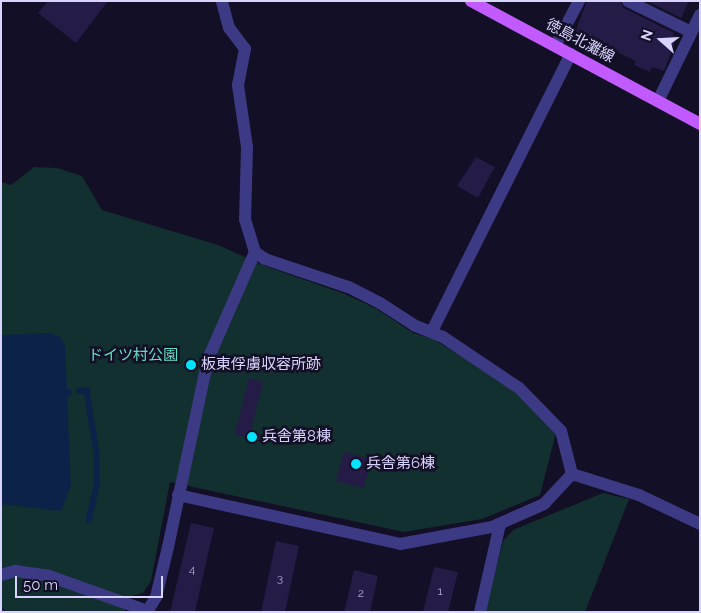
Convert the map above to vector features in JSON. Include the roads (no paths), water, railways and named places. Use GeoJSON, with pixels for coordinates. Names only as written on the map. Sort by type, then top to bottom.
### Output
{"type":"FeatureCollection","features":[{"type":"Feature","properties":{"kind":"main road","name":"徳島北灘線"},"geometry":{"type":"LineString","coordinates":[[471,1],[700,124]]}},
{"type":"Feature","properties":{"kind":"street"},"geometry":{"type":"LineString","coordinates":[[222,1],[229,28],[245,48],[238,86],[247,148],[245,220],[255,252],[265,259],[348,287],[414,326],[432,331],[519,388],[561,430],[572,474]]}},
{"type":"Feature","properties":{"kind":"street"},"geometry":{"type":"LineString","coordinates":[[555,46],[579,1]]}},
{"type":"Feature","properties":{"kind":"street"},"geometry":{"type":"LineString","coordinates":[[628,1],[691,32]]}},
{"type":"Feature","properties":{"kind":"street"},"geometry":{"type":"LineString","coordinates":[[658,101],[700,15]]}},
{"type":"Feature","properties":{"kind":"street"},"geometry":{"type":"LineString","coordinates":[[432,331],[571,54]]}},
{"type":"Feature","properties":{"kind":"street"},"geometry":{"type":"LineString","coordinates":[[1,575],[15,572],[49,576],[148,611],[156,597],[211,347],[255,252]]}},
{"type":"Feature","properties":{"kind":"street"},"geometry":{"type":"LineString","coordinates":[[178,495],[400,544],[500,524],[544,504],[572,474]]}},
{"type":"Feature","properties":{"kind":"street"},"geometry":{"type":"LineString","coordinates":[[572,474],[639,495],[700,524]]}},
{"type":"Feature","properties":{"kind":"street"},"geometry":{"type":"LineString","coordinates":[[480,612],[500,524]]}},
{"type":"Feature","properties":{"kind":"water"},"geometry":{"type":"Polygon","coordinates":[[[49,333],[60,337],[65,346],[67,389],[71,390],[72,395],[67,397],[71,486],[61,511],[1,504],[1,335],[49,333]]]}},
{"type":"Feature","properties":{"kind":"waterway"},"geometry":{"type":"LineString","coordinates":[[79,391],[87,390],[97,454],[97,486],[89,520]]}},
{"type":"Feature","properties":{"kind":"place","name":"板東俘虜収容所跡"},"geometry":{"type":"Point","coordinates":[191,365]}},
{"type":"Feature","properties":{"kind":"place","name":"兵舎第8棟"},"geometry":{"type":"Point","coordinates":[252,437]}},
{"type":"Feature","properties":{"kind":"place","name":"兵舎第6棟"},"geometry":{"type":"Point","coordinates":[356,464]}},
{"type":"Feature","properties":{"kind":"park label","name":"ドイツ村公園"},"geometry":{"type":"Point","coordinates":[133,356]}}]}
